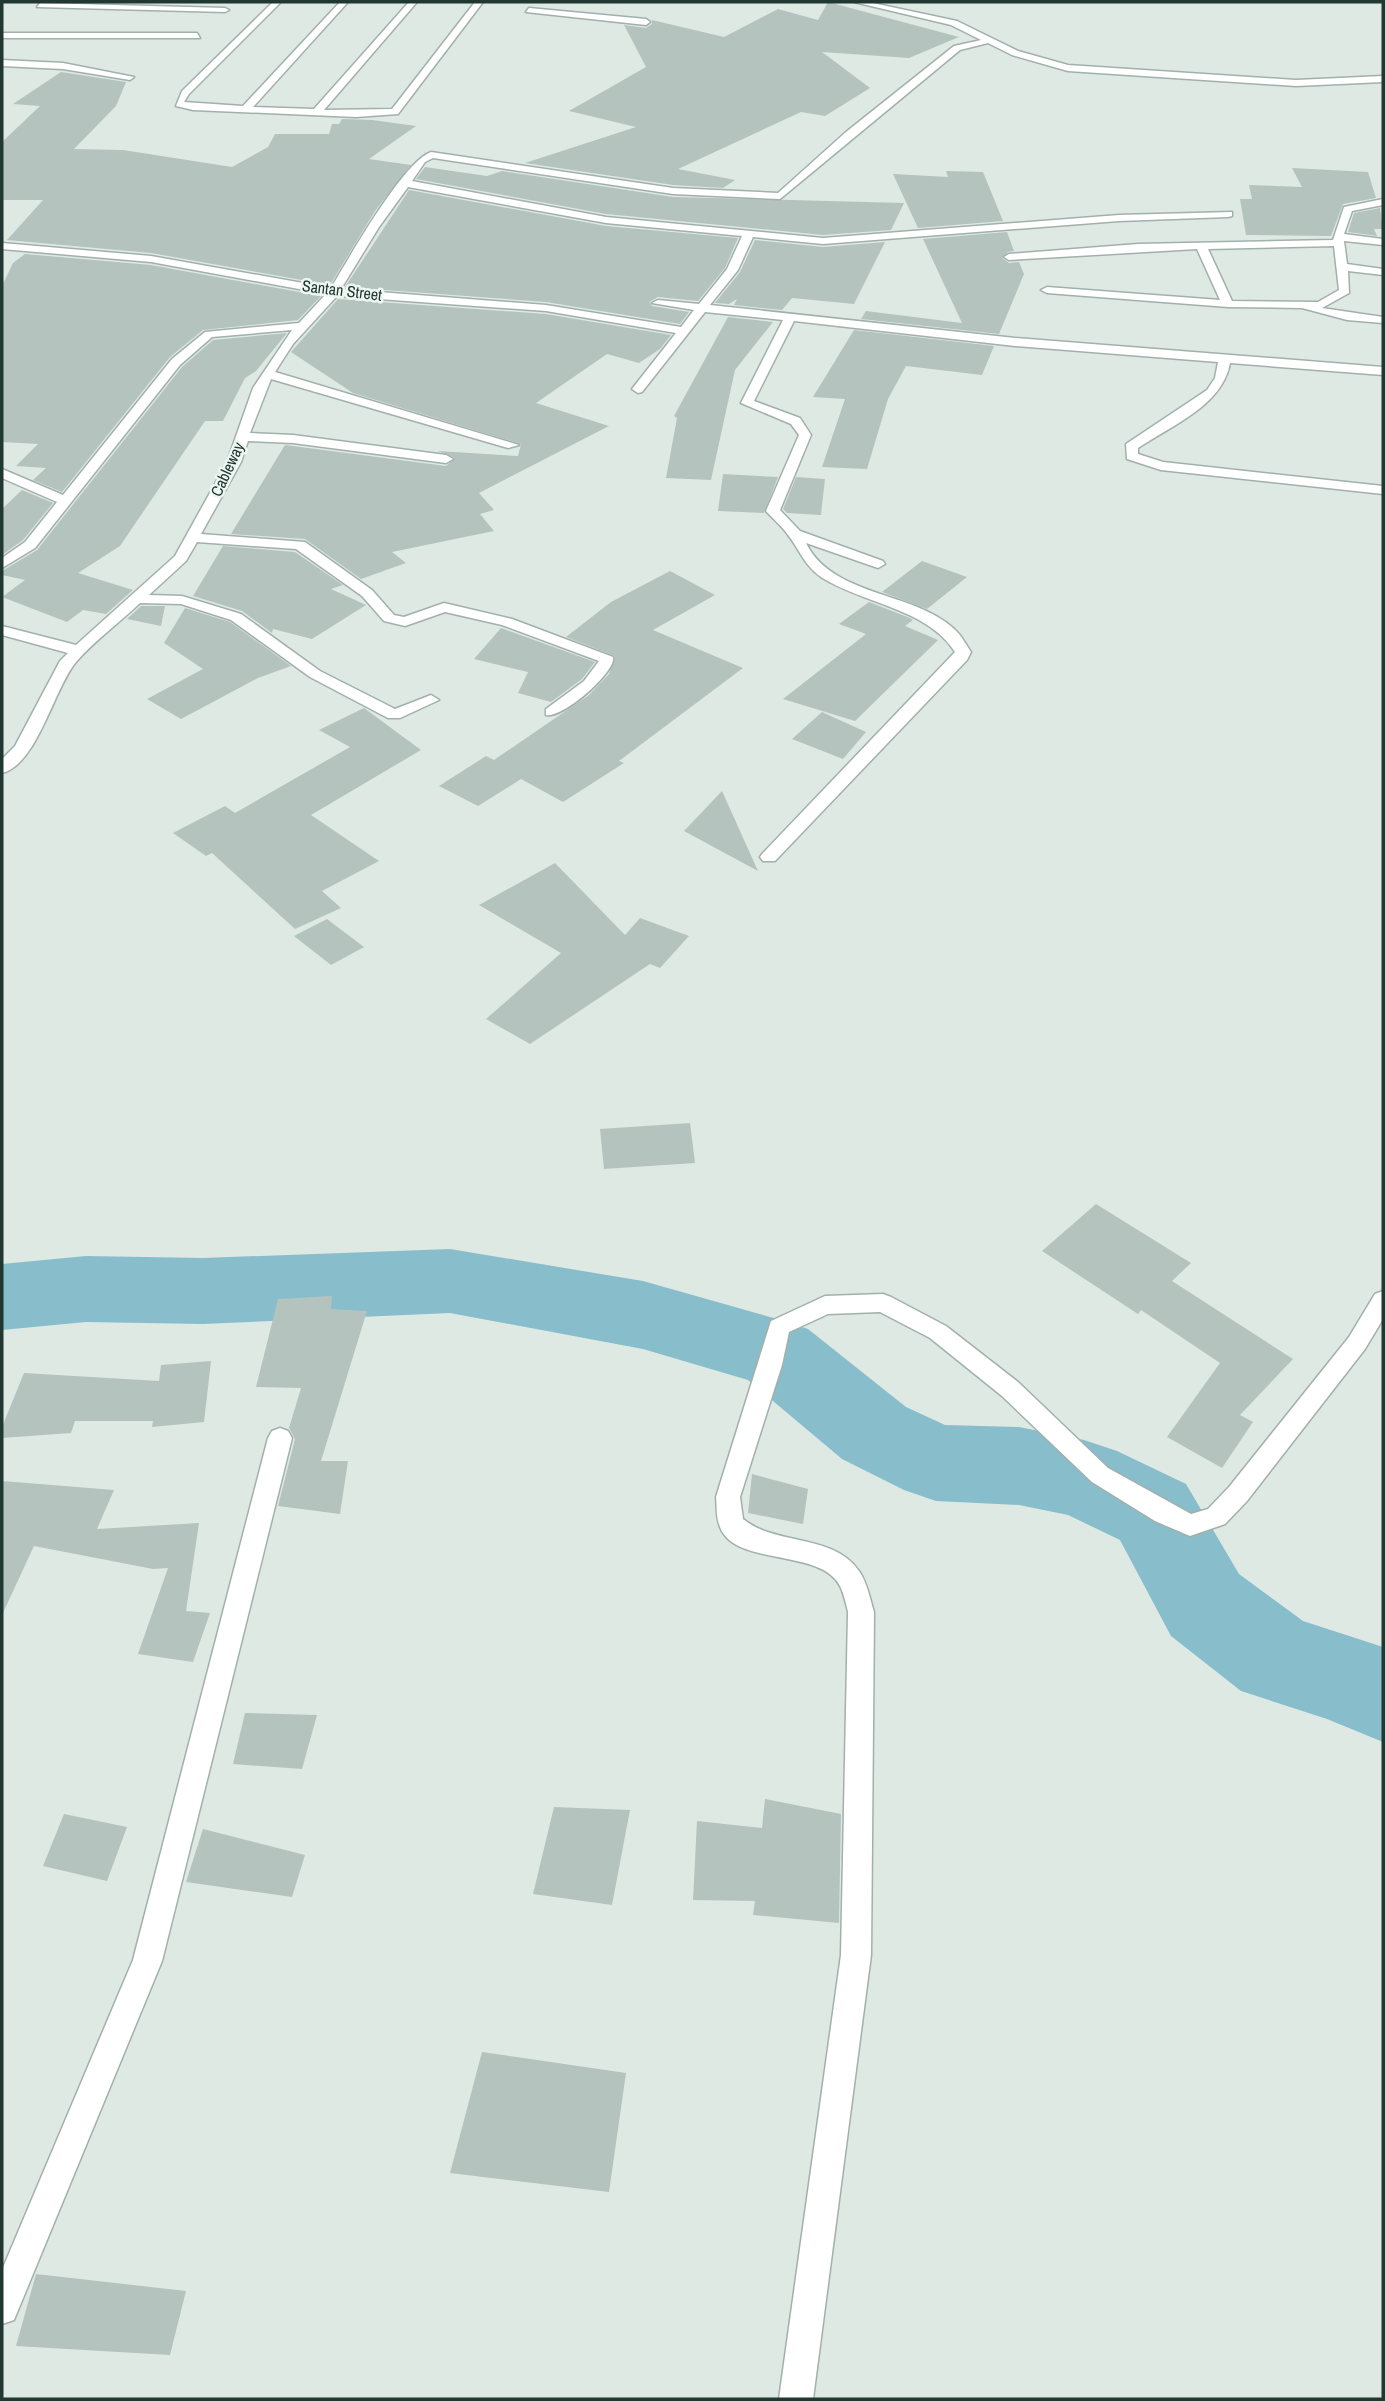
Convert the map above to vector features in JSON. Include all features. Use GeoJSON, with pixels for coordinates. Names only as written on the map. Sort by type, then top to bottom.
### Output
{"type":"FeatureCollection","features":[{"type":"Feature","properties":{"kind":"street"},"geometry":{"type":"LineString","coordinates":[[278,2],[180,99],[182,106],[317,112],[395,112],[479,2]]}},
{"type":"Feature","properties":{"kind":"street"},"geometry":{"type":"LineString","coordinates":[[246,109],[344,2]]}},
{"type":"Feature","properties":{"kind":"street"},"geometry":{"type":"LineString","coordinates":[[317,112],[413,2]]}},
{"type":"Feature","properties":{"kind":"street"},"geometry":{"type":"LineString","coordinates":[[858,2],[954,23],[1014,53],[1068,68],[1296,83],[1383,79]]}},
{"type":"Feature","properties":{"kind":"street"},"geometry":{"type":"LineString","coordinates":[[102,14],[111,4]]}},
{"type":"Feature","properties":{"kind":"street"},"geometry":{"type":"LineString","coordinates":[[40,5],[111,4],[225,9]]}},
{"type":"Feature","properties":{"kind":"street"},"geometry":{"type":"LineString","coordinates":[[531,6],[646,22]]}},
{"type":"Feature","properties":{"kind":"street"},"geometry":{"type":"LineString","coordinates":[[79,36],[94,22]]}},
{"type":"Feature","properties":{"kind":"street"},"geometry":{"type":"LineString","coordinates":[[2,36],[197,36]]}},
{"type":"Feature","properties":{"kind":"street","name":"Cableway"},"geometry":{"type":"LineString","coordinates":[[2,768],[22,748],[68,661],[181,558],[234,461],[259,388],[303,326],[334,292],[416,165],[431,155],[673,191],[780,196],[849,134],[957,48],[986,41]]}},
{"type":"Feature","properties":{"kind":"street"},"geometry":{"type":"LineString","coordinates":[[2,63],[77,68],[130,77]]}},
{"type":"Feature","properties":{"kind":"street"},"geometry":{"type":"LineString","coordinates":[[404,183],[606,220],[748,236],[862,240],[1128,233],[1201,245],[1339,240],[1383,242]]}},
{"type":"Feature","properties":{"kind":"street"},"geometry":{"type":"LineString","coordinates":[[1047,290],[1228,304],[1320,305],[1345,291],[1339,240],[1348,208],[1383,202]]}},
{"type":"Feature","properties":{"kind":"street"},"geometry":{"type":"LineString","coordinates":[[1009,257],[1228,214]]}},
{"type":"Feature","properties":{"kind":"street"},"geometry":{"type":"LineString","coordinates":[[638,389],[732,270],[748,236]]}},
{"type":"Feature","properties":{"kind":"street"},"geometry":{"type":"LineString","coordinates":[[1201,245],[1228,304]]}},
{"type":"Feature","properties":{"kind":"street","name":"Santan Street"},"geometry":{"type":"LineString","coordinates":[[2,246],[151,259],[334,292],[546,308],[683,331]]}},
{"type":"Feature","properties":{"kind":"street"},"geometry":{"type":"LineString","coordinates":[[1343,267],[1383,272]]}},
{"type":"Feature","properties":{"kind":"street"},"geometry":{"type":"LineString","coordinates":[[657,303],[789,320],[1224,360],[1383,371]]}},
{"type":"Feature","properties":{"kind":"street"},"geometry":{"type":"LineString","coordinates":[[1299,305],[1322,312],[1383,320]]}},
{"type":"Feature","properties":{"kind":"street"},"geometry":{"type":"LineString","coordinates":[[789,320],[747,403],[796,421],[805,435],[773,511],[795,534],[878,564]]}},
{"type":"Feature","properties":{"kind":"street"},"geometry":{"type":"LineString","coordinates":[[2,564],[30,545],[176,362],[209,334],[303,326]]}},
{"type":"Feature","properties":{"kind":"street"},"geometry":{"type":"LineString","coordinates":[[1224,360],[1221,378],[1211,393],[1131,447],[1132,456],[1161,466],[1383,490]]}},
{"type":"Feature","properties":{"kind":"street"},"geometry":{"type":"LineString","coordinates":[[268,374],[513,445]]}},
{"type":"Feature","properties":{"kind":"street"},"geometry":{"type":"LineString","coordinates":[[242,437],[293,439],[446,459]]}},
{"type":"Feature","properties":{"kind":"street"},"geometry":{"type":"LineString","coordinates":[[2,473],[65,502]]}},
{"type":"Feature","properties":{"kind":"street"},"geometry":{"type":"LineString","coordinates":[[769,857],[962,657],[963,652],[951,634],[937,624],[880,601],[829,574],[807,558],[797,546],[795,534]]}},
{"type":"Feature","properties":{"kind":"street"},"geometry":{"type":"LineString","coordinates":[[192,537],[300,545],[367,593],[389,618],[405,622],[444,607],[507,622],[583,648],[608,660],[589,684],[552,712]]}},
{"type":"Feature","properties":{"kind":"street"},"geometry":{"type":"LineString","coordinates":[[136,598],[182,600],[236,617],[315,674],[394,715],[431,699]]}},
{"type":"Feature","properties":{"kind":"street"},"geometry":{"type":"LineString","coordinates":[[2,630],[80,651]]}},
{"type":"Feature","properties":{"kind":"street"},"geometry":{"type":"LineString","coordinates":[[796,2399],[856,1955],[861,1612],[850,1578],[829,1559],[749,1539],[731,1524],[728,1497],[771,1365],[779,1327],[825,1305],[883,1303],[939,1332],[1010,1389],[1100,1475],[1164,1514],[1189,1525],[1216,1517],[1238,1494],[1357,1343],[1383,1300]]}},
{"type":"Feature","properties":{"kind":"street"},"geometry":{"type":"LineString","coordinates":[[2,2308],[147,1961],[280,1438]]}},
{"type":"Feature","properties":{"kind":"building"},"geometry":{"type":"Polygon","coordinates":[[[828,2],[959,37],[909,58],[822,52],[870,88],[825,116],[801,112],[678,169],[735,180],[723,188],[673,185],[525,163],[636,127],[569,111],[646,67],[624,25],[646,28],[652,24],[652,20],[724,37],[778,9],[818,20],[828,2]]]}},
{"type":"Feature","properties":{"kind":"building"},"geometry":{"type":"Polygon","coordinates":[[[61,72],[126,82],[116,106],[74,149],[123,150],[232,167],[268,147],[275,134],[329,134],[332,124],[339,124],[342,119],[372,120],[416,126],[369,159],[411,165],[375,211],[330,285],[151,253],[7,240],[43,200],[2,200],[2,142],[40,106],[13,104],[61,72]]]}},
{"type":"Feature","properties":{"kind":"building"},"geometry":{"type":"Polygon","coordinates":[[[425,167],[487,176],[502,171],[673,197],[904,203],[891,230],[823,235],[606,214],[416,179],[425,167]]]}},
{"type":"Feature","properties":{"kind":"building"},"geometry":{"type":"Polygon","coordinates":[[[1292,168],[1368,172],[1376,198],[1343,204],[1331,236],[1246,235],[1240,199],[1252,199],[1249,185],[1302,187],[1292,168]]]}},
{"type":"Feature","properties":{"kind":"building"},"geometry":{"type":"Polygon","coordinates":[[[946,171],[983,172],[1003,221],[918,228],[893,174],[948,177],[946,171]]]}},
{"type":"Feature","properties":{"kind":"building"},"geometry":{"type":"Polygon","coordinates":[[[409,190],[606,226],[738,238],[725,268],[698,301],[658,297],[649,302],[652,306],[689,312],[680,324],[546,302],[345,287],[409,190]]]}},
{"type":"Feature","properties":{"kind":"building"},"geometry":{"type":"Polygon","coordinates":[[[1380,208],[1383,229],[1374,229],[1377,236],[1348,232],[1354,213],[1380,208]]]}},
{"type":"Feature","properties":{"kind":"building"},"geometry":{"type":"Polygon","coordinates":[[[1007,232],[1014,251],[1008,252],[1002,258],[1009,263],[1019,262],[1024,274],[999,334],[861,319],[866,311],[962,323],[923,239],[1007,232]]]}},
{"type":"Feature","properties":{"kind":"building"},"geometry":{"type":"Polygon","coordinates":[[[755,240],[823,247],[885,242],[854,304],[792,298],[782,310],[734,305],[737,299],[729,304],[715,303],[740,272],[755,240]]]}},
{"type":"Feature","properties":{"kind":"building"},"geometry":{"type":"Polygon","coordinates":[[[25,254],[151,265],[321,296],[298,320],[203,330],[170,357],[62,492],[33,480],[46,468],[16,466],[38,444],[2,442],[2,286],[13,263],[25,254]]]}},
{"type":"Feature","properties":{"kind":"building"},"geometry":{"type":"Polygon","coordinates":[[[338,299],[546,314],[671,335],[660,349],[639,363],[607,354],[536,403],[609,426],[479,493],[494,510],[480,514],[494,531],[392,552],[406,563],[361,579],[305,539],[231,534],[285,445],[446,466],[455,458],[438,451],[518,456],[521,444],[353,393],[291,352],[338,299]]]}},
{"type":"Feature","properties":{"kind":"building"},"geometry":{"type":"Polygon","coordinates":[[[728,317],[773,322],[735,370],[711,480],[666,478],[677,418],[674,416],[728,317]]]}},
{"type":"Feature","properties":{"kind":"building"},"geometry":{"type":"Polygon","coordinates":[[[854,330],[994,346],[982,375],[906,366],[888,399],[867,469],[822,467],[845,399],[813,397],[854,330]]]}},
{"type":"Feature","properties":{"kind":"building"},"geometry":{"type":"Polygon","coordinates":[[[287,333],[256,371],[245,378],[223,421],[205,421],[120,546],[78,573],[133,590],[106,614],[83,610],[67,622],[2,597],[25,580],[2,575],[2,571],[37,550],[182,367],[213,340],[287,333]]]}},
{"type":"Feature","properties":{"kind":"building"},"geometry":{"type":"Polygon","coordinates":[[[723,474],[778,477],[764,513],[718,511],[723,474]]]}},
{"type":"Feature","properties":{"kind":"building"},"geometry":{"type":"Polygon","coordinates":[[[796,477],[825,479],[821,515],[787,513],[783,509],[796,477]]]}},
{"type":"Feature","properties":{"kind":"building"},"geometry":{"type":"Polygon","coordinates":[[[22,490],[53,503],[23,540],[2,555],[2,509],[22,490]]]}},
{"type":"Feature","properties":{"kind":"building"},"geometry":{"type":"Polygon","coordinates":[[[223,546],[295,552],[343,585],[331,589],[366,605],[312,639],[273,629],[272,633],[242,611],[193,596],[223,546]]]}},
{"type":"Feature","properties":{"kind":"building"},"geometry":{"type":"Polygon","coordinates":[[[922,561],[967,577],[927,609],[882,592],[922,561]]]}},
{"type":"Feature","properties":{"kind":"building"},"geometry":{"type":"Polygon","coordinates":[[[670,571],[715,595],[653,630],[743,668],[619,761],[624,763],[563,802],[521,779],[478,806],[439,786],[486,756],[494,760],[589,695],[609,674],[615,656],[566,637],[611,602],[670,571]]]}},
{"type":"Feature","properties":{"kind":"building"},"geometry":{"type":"Polygon","coordinates":[[[869,602],[910,618],[913,620],[905,626],[938,640],[855,721],[783,699],[866,634],[839,624],[869,602]]]}},
{"type":"Feature","properties":{"kind":"building"},"geometry":{"type":"Polygon","coordinates":[[[141,606],[165,606],[161,626],[127,619],[141,606]]]}},
{"type":"Feature","properties":{"kind":"building"},"geometry":{"type":"Polygon","coordinates":[[[185,608],[230,622],[291,666],[258,678],[181,719],[147,699],[203,669],[164,643],[185,608]]]}},
{"type":"Feature","properties":{"kind":"building"},"geometry":{"type":"Polygon","coordinates":[[[501,628],[595,662],[582,679],[551,702],[518,693],[528,672],[474,659],[501,628]]]}},
{"type":"Feature","properties":{"kind":"building"},"geometry":{"type":"Polygon","coordinates":[[[364,708],[421,750],[311,815],[379,861],[322,891],[341,908],[295,929],[212,853],[206,856],[173,833],[225,806],[235,813],[350,747],[319,730],[364,708]]]}},
{"type":"Feature","properties":{"kind":"building"},"geometry":{"type":"Polygon","coordinates":[[[822,712],[866,732],[843,759],[792,739],[822,712]]]}},
{"type":"Feature","properties":{"kind":"building"},"geometry":{"type":"Polygon","coordinates":[[[722,791],[758,871],[684,831],[722,791]]]}},
{"type":"Feature","properties":{"kind":"building"},"geometry":{"type":"Polygon","coordinates":[[[555,863],[625,935],[640,918],[689,936],[660,968],[650,964],[530,1044],[486,1019],[561,953],[479,905],[555,863]]]}},
{"type":"Feature","properties":{"kind":"building"},"geometry":{"type":"Polygon","coordinates":[[[327,919],[364,947],[331,965],[294,936],[327,919]]]}},
{"type":"Feature","properties":{"kind":"building"},"geometry":{"type":"Polygon","coordinates":[[[690,1123],[695,1163],[604,1169],[600,1129],[690,1123]]]}},
{"type":"Feature","properties":{"kind":"building"},"geometry":{"type":"Polygon","coordinates":[[[1096,1204],[1191,1263],[1172,1281],[1293,1359],[1240,1415],[1253,1422],[1222,1468],[1167,1437],[1220,1363],[1141,1310],[1138,1314],[1042,1251],[1096,1204]]]}},
{"type":"Feature","properties":{"kind":"building"},"geometry":{"type":"Polygon","coordinates":[[[332,1296],[331,1309],[367,1311],[321,1461],[348,1461],[340,1514],[278,1506],[295,1439],[289,1428],[301,1388],[256,1387],[278,1299],[332,1296]]]}},
{"type":"Feature","properties":{"kind":"building"},"geometry":{"type":"Polygon","coordinates":[[[211,1361],[204,1422],[152,1427],[153,1421],[75,1421],[71,1433],[2,1438],[2,1427],[24,1373],[159,1381],[161,1365],[211,1361]]]}},
{"type":"Feature","properties":{"kind":"building"},"geometry":{"type":"Polygon","coordinates":[[[752,1474],[808,1489],[803,1524],[748,1513],[752,1474]]]}},
{"type":"Feature","properties":{"kind":"building"},"geometry":{"type":"Polygon","coordinates":[[[2,1481],[114,1490],[97,1529],[199,1523],[186,1611],[210,1613],[193,1662],[138,1654],[168,1568],[153,1569],[34,1546],[2,1615],[2,1481]]]}},
{"type":"Feature","properties":{"kind":"building"},"geometry":{"type":"Polygon","coordinates":[[[245,1713],[317,1715],[302,1769],[233,1764],[245,1713]]]}},
{"type":"Feature","properties":{"kind":"building"},"geometry":{"type":"Polygon","coordinates":[[[765,1799],[841,1814],[839,1923],[753,1915],[755,1901],[693,1900],[697,1821],[762,1828],[765,1799]]]}},
{"type":"Feature","properties":{"kind":"building"},"geometry":{"type":"Polygon","coordinates":[[[554,1807],[630,1810],[612,1905],[533,1894],[554,1807]]]}},
{"type":"Feature","properties":{"kind":"building"},"geometry":{"type":"Polygon","coordinates":[[[64,1814],[127,1827],[107,1881],[43,1866],[64,1814]]]}},
{"type":"Feature","properties":{"kind":"building"},"geometry":{"type":"Polygon","coordinates":[[[203,1829],[305,1855],[292,1897],[186,1882],[203,1829]]]}},
{"type":"Feature","properties":{"kind":"building"},"geometry":{"type":"Polygon","coordinates":[[[482,2052],[626,2073],[609,2192],[450,2173],[482,2052]]]}},
{"type":"Feature","properties":{"kind":"building"},"geometry":{"type":"Polygon","coordinates":[[[36,2274],[186,2291],[170,2355],[16,2346],[36,2274]]]}},
{"type":"Feature","properties":{"kind":"waterway"},"geometry":{"type":"LineString","coordinates":[[2,1297],[86,1289],[203,1291],[450,1281],[643,1315],[777,1354],[874,1433],[936,1463],[1019,1466],[1084,1479],[1153,1512],[1205,1605],[1276,1659],[1341,1677],[1383,1695]]}}]}
